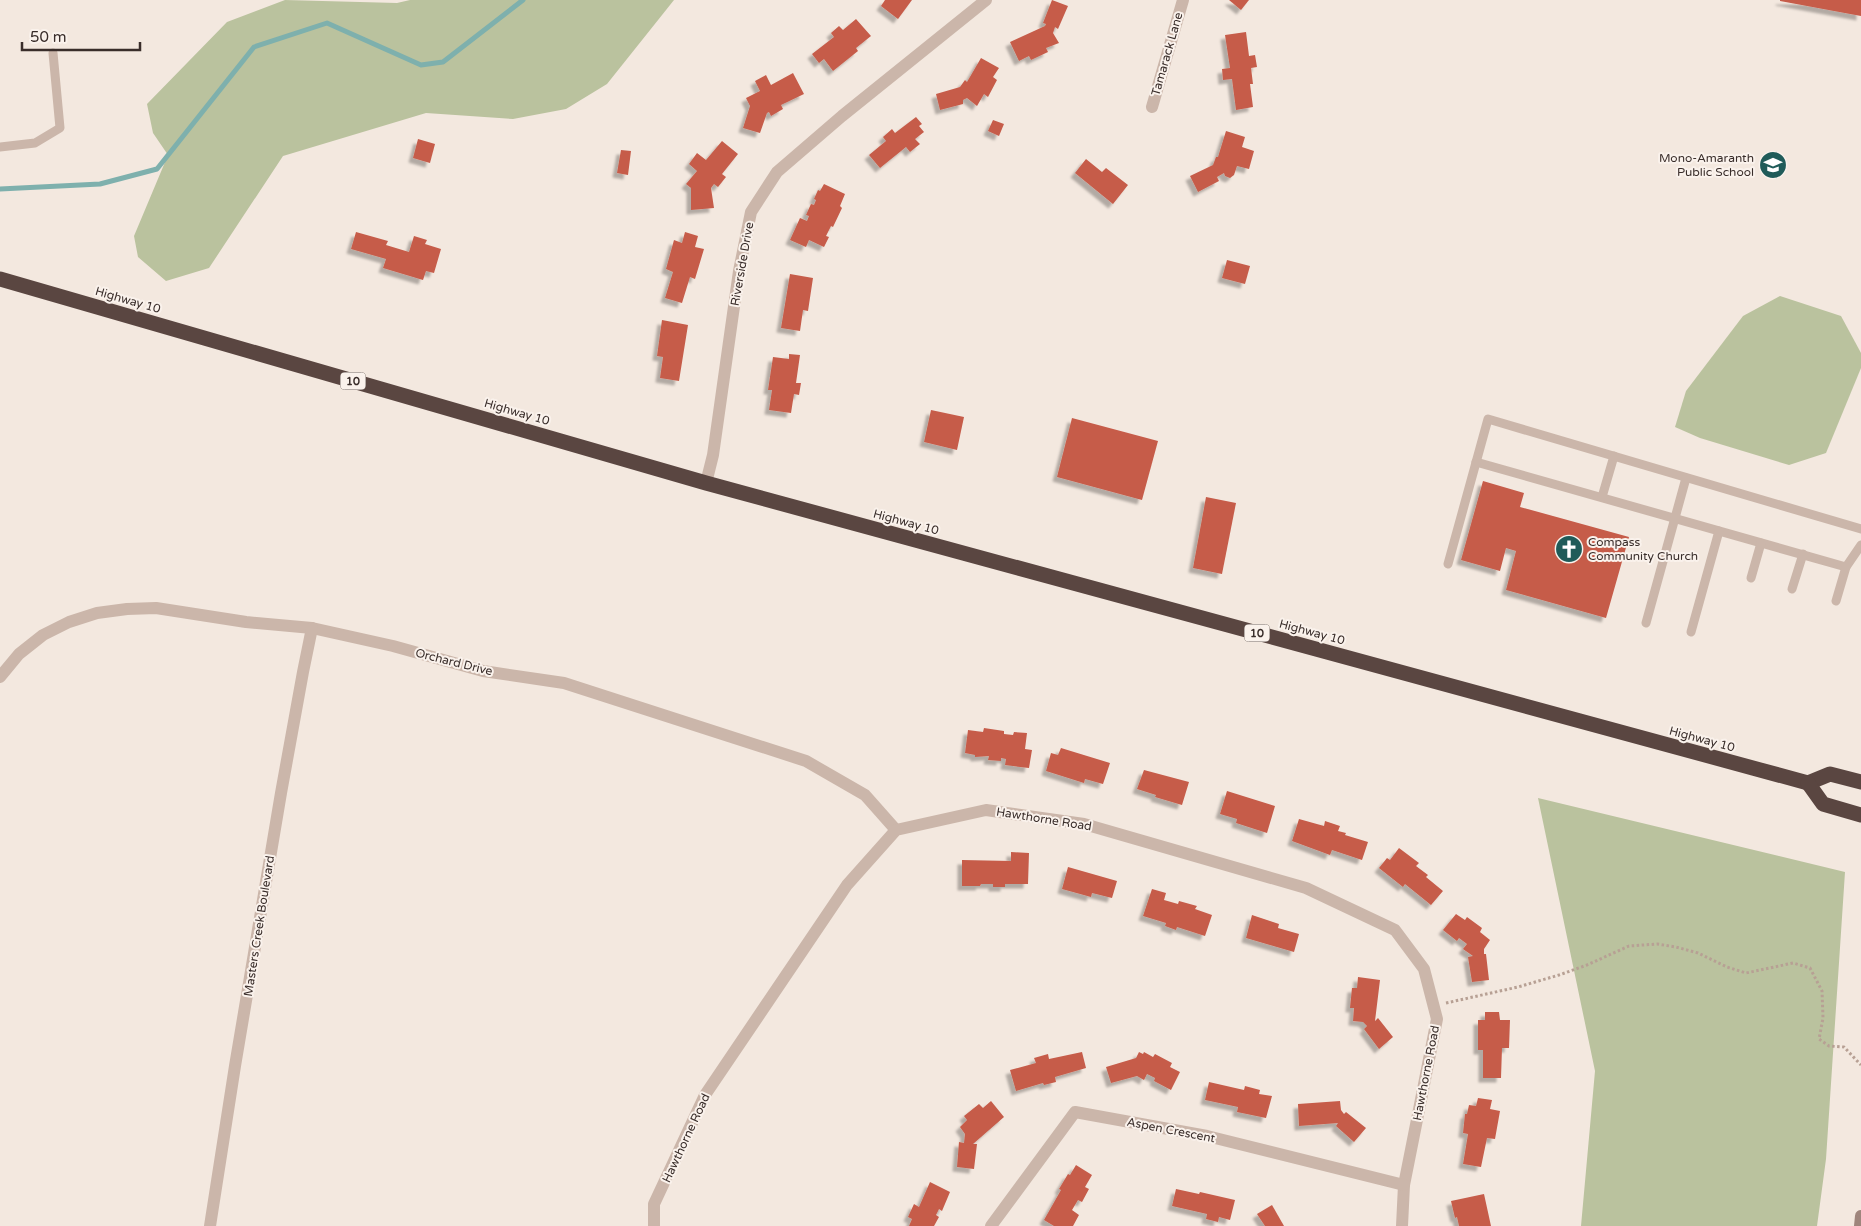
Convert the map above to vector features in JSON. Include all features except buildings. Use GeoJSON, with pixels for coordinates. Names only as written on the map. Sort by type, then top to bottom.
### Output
{"type":"FeatureCollection","features":[{"type":"Feature","properties":{"kind":"highway","name":"Highway 10"},"geometry":{"type":"LineString","coordinates":[[0,279],[706,483],[1808,783]]}},
{"type":"Feature","properties":{"kind":"highway"},"geometry":{"type":"LineString","coordinates":[[1861,782],[1830,774],[1808,783],[1823,804],[1861,815]]}},
{"type":"Feature","properties":{"kind":"main road"},"geometry":{"type":"LineString","coordinates":[[1860,1226],[1861,1216]]}},
{"type":"Feature","properties":{"kind":"street","name":"Riverside Drive"},"geometry":{"type":"LineString","coordinates":[[706,483],[713,455],[739,271],[752,212],[777,172],[842,116],[986,0]]}},
{"type":"Feature","properties":{"kind":"street","name":"Tamarack Lane"},"geometry":{"type":"LineString","coordinates":[[1152,107],[1183,0]]}},
{"type":"Feature","properties":{"kind":"street","name":"Orchard Drive"},"geometry":{"type":"LineString","coordinates":[[0,677],[19,654],[43,635],[69,622],[97,613],[156,608],[246,622],[312,628],[393,646],[483,671],[564,683],[806,761],[865,795],[896,830]]}},
{"type":"Feature","properties":{"kind":"street","name":"Masters Creek Boulevard"},"geometry":{"type":"LineString","coordinates":[[210,1226],[281,793],[312,628]]}},
{"type":"Feature","properties":{"kind":"street","name":"Hawthorne Road"},"geometry":{"type":"LineString","coordinates":[[654,1226],[654,1204],[705,1095],[847,885],[896,830],[986,810],[1084,824],[1306,888],[1395,930],[1424,969],[1437,1019],[1404,1185],[1402,1226]]}},
{"type":"Feature","properties":{"kind":"street","name":"Aspen Crescent"},"geometry":{"type":"LineString","coordinates":[[991,1226],[1075,1112],[1207,1136],[1404,1185]]}},
{"type":"Feature","properties":{"kind":"lane"},"geometry":{"type":"LineString","coordinates":[[0,147],[35,143],[60,128],[53,53]]}},
{"type":"Feature","properties":{"kind":"lane"},"geometry":{"type":"LineString","coordinates":[[1448,564],[1488,418],[1861,529]]}},
{"type":"Feature","properties":{"kind":"lane"},"geometry":{"type":"LineString","coordinates":[[1602,497],[1614,456]]}},
{"type":"Feature","properties":{"kind":"lane"},"geometry":{"type":"LineString","coordinates":[[1476,462],[1846,567]]}},
{"type":"Feature","properties":{"kind":"lane"},"geometry":{"type":"LineString","coordinates":[[1646,623],[1686,478]]}},
{"type":"Feature","properties":{"kind":"lane"},"geometry":{"type":"LineString","coordinates":[[1691,632],[1719,531]]}},
{"type":"Feature","properties":{"kind":"lane"},"geometry":{"type":"LineString","coordinates":[[1751,578],[1761,543]]}},
{"type":"Feature","properties":{"kind":"lane"},"geometry":{"type":"LineString","coordinates":[[1836,601],[1846,567],[1861,545]]}},
{"type":"Feature","properties":{"kind":"lane"},"geometry":{"type":"LineString","coordinates":[[1792,589],[1803,554]]}},
{"type":"Feature","properties":{"kind":"path"},"geometry":{"type":"LineString","coordinates":[[1434,1006],[1518,987],[1559,975],[1629,946],[1657,944],[1698,953],[1727,967],[1746,973],[1792,963],[1810,968],[1822,991],[1823,1018],[1820,1039],[1829,1046],[1844,1047],[1861,1065]]}},
{"type":"Feature","properties":{"kind":"green space"},"geometry":{"type":"Polygon","coordinates":[[[285,0],[397,3],[410,0],[674,0],[607,84],[566,109],[513,119],[426,113],[283,156],[209,268],[166,281],[138,257],[134,236],[168,155],[153,133],[147,104],[227,22],[285,0]]]}},
{"type":"Feature","properties":{"kind":"green space"},"geometry":{"type":"Polygon","coordinates":[[[1780,296],[1841,316],[1861,353],[1861,368],[1826,453],[1789,465],[1700,438],[1675,427],[1686,391],[1743,316],[1780,296]]]}},
{"type":"Feature","properties":{"kind":"green space"},"geometry":{"type":"Polygon","coordinates":[[[1538,798],[1845,872],[1826,1159],[1817,1226],[1581,1226],[1595,1071],[1538,798]]]}},
{"type":"Feature","properties":{"kind":"waterway"},"geometry":{"type":"LineString","coordinates":[[0,189],[100,184],[157,169],[254,47],[327,23],[421,65],[443,62],[523,0]]}},
{"type":"Feature","properties":{"kind":"place","name":"Mono-Amaranth Public School"},"geometry":{"type":"Point","coordinates":[1773,165]}},
{"type":"Feature","properties":{"kind":"place","name":"Compass Community Church"},"geometry":{"type":"Point","coordinates":[1569,549]}}]}
